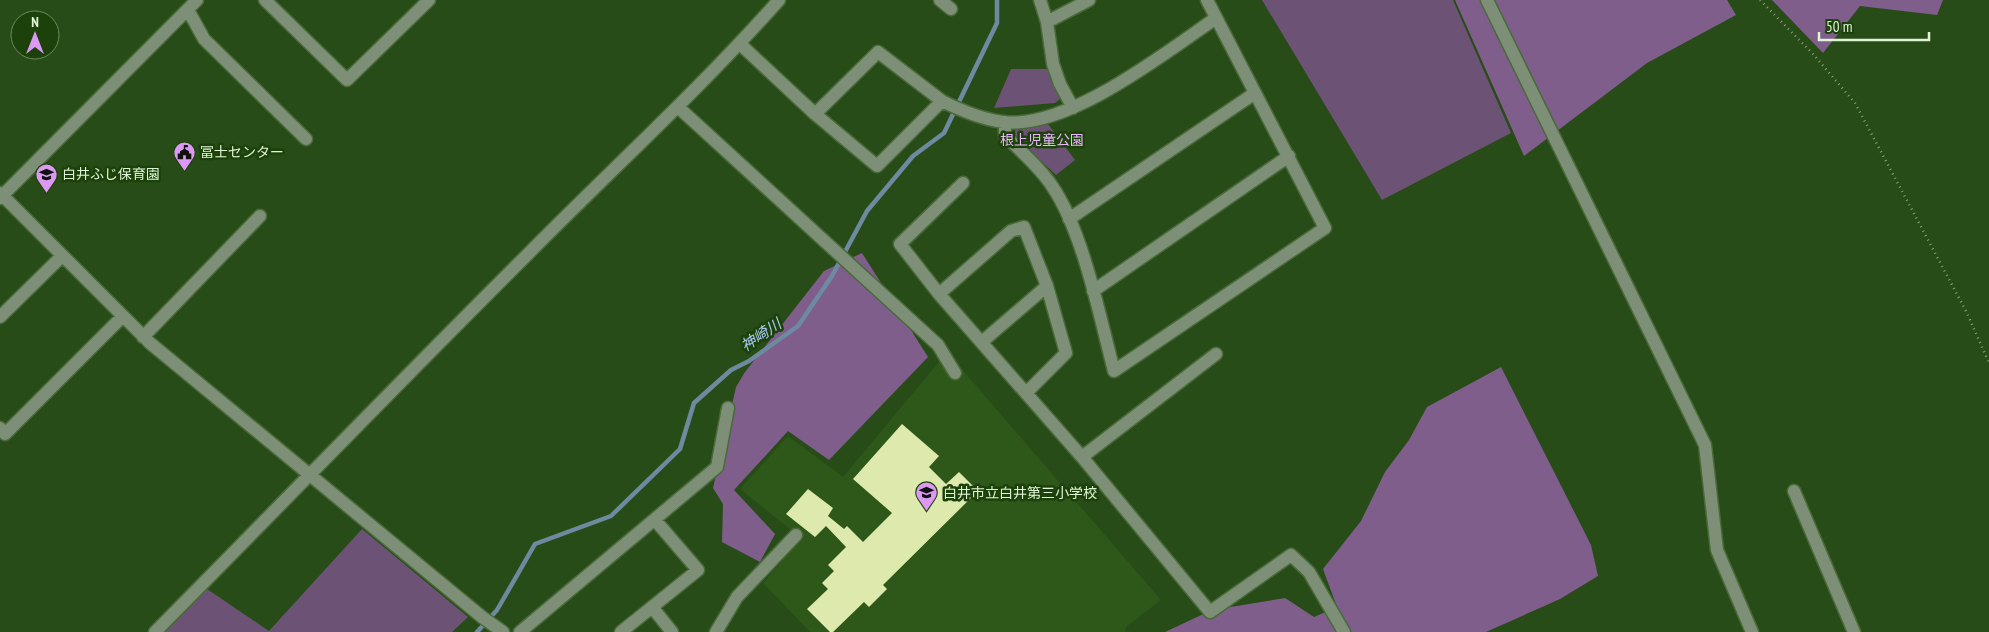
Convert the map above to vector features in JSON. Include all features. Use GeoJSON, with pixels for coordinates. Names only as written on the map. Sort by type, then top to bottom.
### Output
{"type":"FeatureCollection","features":[{"type":"Feature","properties":{"kind":"street"},"geometry":{"type":"LineString","coordinates":[[197,0],[1,195],[143,337],[503,632]]}},
{"type":"Feature","properties":{"kind":"street"},"geometry":{"type":"LineString","coordinates":[[265,0],[347,80],[429,0]]}},
{"type":"Feature","properties":{"kind":"street"},"geometry":{"type":"LineString","coordinates":[[155,632],[522,259],[678,107],[740,44],[779,0]]}},
{"type":"Feature","properties":{"kind":"street"},"geometry":{"type":"LineString","coordinates":[[940,0],[951,9]]}},
{"type":"Feature","properties":{"kind":"street"},"geometry":{"type":"LineString","coordinates":[[1040,0],[1047,22],[1053,64],[1060,84],[1073,108]]}},
{"type":"Feature","properties":{"kind":"street"},"geometry":{"type":"LineString","coordinates":[[1047,22],[1090,0]]}},
{"type":"Feature","properties":{"kind":"street"},"geometry":{"type":"LineString","coordinates":[[1005,122],[1005,135],[1052,185],[1069,219],[1093,291],[1114,371],[1325,228],[1207,0]]}},
{"type":"Feature","properties":{"kind":"street"},"geometry":{"type":"LineString","coordinates":[[1487,0],[1705,445],[1717,550],[1752,632]]}},
{"type":"Feature","properties":{"kind":"street"},"geometry":{"type":"LineString","coordinates":[[188,10],[204,39],[306,139]]}},
{"type":"Feature","properties":{"kind":"street"},"geometry":{"type":"LineString","coordinates":[[815,114],[878,52],[942,101],[971,115],[1005,122],[1044,118],[1073,108],[1139,70],[1216,18]]}},
{"type":"Feature","properties":{"kind":"street"},"geometry":{"type":"LineString","coordinates":[[740,44],[815,114],[877,166],[942,101]]}},
{"type":"Feature","properties":{"kind":"street"},"geometry":{"type":"LineString","coordinates":[[1069,219],[1255,93]]}},
{"type":"Feature","properties":{"kind":"street"},"geometry":{"type":"LineString","coordinates":[[678,107],[938,345],[955,372]]}},
{"type":"Feature","properties":{"kind":"street"},"geometry":{"type":"LineString","coordinates":[[1093,291],[1288,156]]}},
{"type":"Feature","properties":{"kind":"street"},"geometry":{"type":"LineString","coordinates":[[963,183],[900,244],[939,294],[1082,457],[1210,612],[1291,555],[1309,572],[1344,632]]}},
{"type":"Feature","properties":{"kind":"street"},"geometry":{"type":"LineString","coordinates":[[143,337],[260,216]]}},
{"type":"Feature","properties":{"kind":"street"},"geometry":{"type":"LineString","coordinates":[[939,294],[1011,231],[1024,227],[1047,286],[1066,353],[1026,393]]}},
{"type":"Feature","properties":{"kind":"street"},"geometry":{"type":"LineString","coordinates":[[0,318],[62,256]]}},
{"type":"Feature","properties":{"kind":"street"},"geometry":{"type":"LineString","coordinates":[[983,342],[1047,286]]}},
{"type":"Feature","properties":{"kind":"street"},"geometry":{"type":"LineString","coordinates":[[0,428],[5,434],[122,316]]}},
{"type":"Feature","properties":{"kind":"street"},"geometry":{"type":"LineString","coordinates":[[1082,457],[1216,354]]}},
{"type":"Feature","properties":{"kind":"street"},"geometry":{"type":"LineString","coordinates":[[520,632],[717,467],[728,408]]}},
{"type":"Feature","properties":{"kind":"street"},"geometry":{"type":"LineString","coordinates":[[1794,492],[1854,632]]}},
{"type":"Feature","properties":{"kind":"street"},"geometry":{"type":"LineString","coordinates":[[621,632],[698,570],[655,520]]}},
{"type":"Feature","properties":{"kind":"street"},"geometry":{"type":"LineString","coordinates":[[716,632],[737,597],[796,535]]}},
{"type":"Feature","properties":{"kind":"street"},"geometry":{"type":"LineString","coordinates":[[652,607],[672,632]]}},
{"type":"Feature","properties":{"kind":"path"},"geometry":{"type":"LineString","coordinates":[[1760,0],[1813,54],[1855,103],[1967,313],[1989,363]]}},
{"type":"Feature","properties":{"kind":"shaded area"},"geometry":{"type":"Polygon","coordinates":[[[1455,0],[1727,0],[1736,15],[1647,63],[1524,156],[1455,0]]]}},
{"type":"Feature","properties":{"kind":"shaded area"},"geometry":{"type":"Polygon","coordinates":[[[1772,0],[1943,0],[1937,15],[1860,6],[1823,53],[1772,0]]]}},
{"type":"Feature","properties":{"kind":"shaded area"},"geometry":{"type":"Polygon","coordinates":[[[862,253],[928,357],[829,460],[788,431],[734,490],[775,534],[760,562],[722,542],[723,504],[713,488],[736,387],[745,372],[824,271],[862,253]]]}},
{"type":"Feature","properties":{"kind":"shaded area","name":"白井市立白井第三小学校"},"geometry":{"type":"Polygon","coordinates":[[[947,352],[1161,600],[1126,627],[1125,632],[810,632],[763,583],[801,538],[740,489],[788,436],[843,477],[947,352]]]}},
{"type":"Feature","properties":{"kind":"shaded area"},"geometry":{"type":"Polygon","coordinates":[[[1501,367],[1591,545],[1598,576],[1560,599],[1486,632],[1165,632],[1212,610],[1285,598],[1314,617],[1337,607],[1323,569],[1361,521],[1385,472],[1409,440],[1427,407],[1501,367]]]}},
{"type":"Feature","properties":{"kind":"green space"},"geometry":{"type":"Polygon","coordinates":[[[1262,0],[1453,0],[1511,133],[1382,200],[1262,0]]]}},
{"type":"Feature","properties":{"kind":"green space"},"geometry":{"type":"Polygon","coordinates":[[[1011,69],[1047,69],[1061,98],[1055,103],[994,108],[1011,69]]]}},
{"type":"Feature","properties":{"kind":"green space","name":"根上児童公園"},"geometry":{"type":"Polygon","coordinates":[[[1048,124],[1075,160],[1056,175],[1016,137],[1015,131],[1020,126],[1048,124]]]}},
{"type":"Feature","properties":{"kind":"green space"},"geometry":{"type":"Polygon","coordinates":[[[362,529],[468,617],[452,632],[164,632],[207,589],[269,631],[362,529]]]}},
{"type":"Feature","properties":{"kind":"building"},"geometry":{"type":"Polygon","coordinates":[[[902,424],[939,456],[929,467],[946,484],[959,472],[978,491],[883,585],[887,589],[869,607],[864,602],[833,632],[830,632],[807,609],[828,589],[822,583],[834,571],[828,565],[846,547],[826,526],[815,537],[786,514],[808,489],[833,508],[828,516],[844,529],[847,526],[863,542],[892,513],[853,479],[902,424]]]}},
{"type":"Feature","properties":{"kind":"waterway","name":"神崎川"},"geometry":{"type":"LineString","coordinates":[[477,632],[497,610],[535,544],[611,516],[680,449],[694,403],[731,370],[749,361],[798,326],[832,276],[867,211],[913,156],[944,133],[997,23],[997,0]]}},
{"type":"Feature","properties":{"kind":"place","name":"冨士センター"},"geometry":{"type":"Point","coordinates":[184,171]}},
{"type":"Feature","properties":{"kind":"place","name":"白井ふじ保育園"},"geometry":{"type":"Point","coordinates":[46,193]}},
{"type":"Feature","properties":{"kind":"place","name":"白井市立白井第三小学校"},"geometry":{"type":"Point","coordinates":[927,512]}}]}
